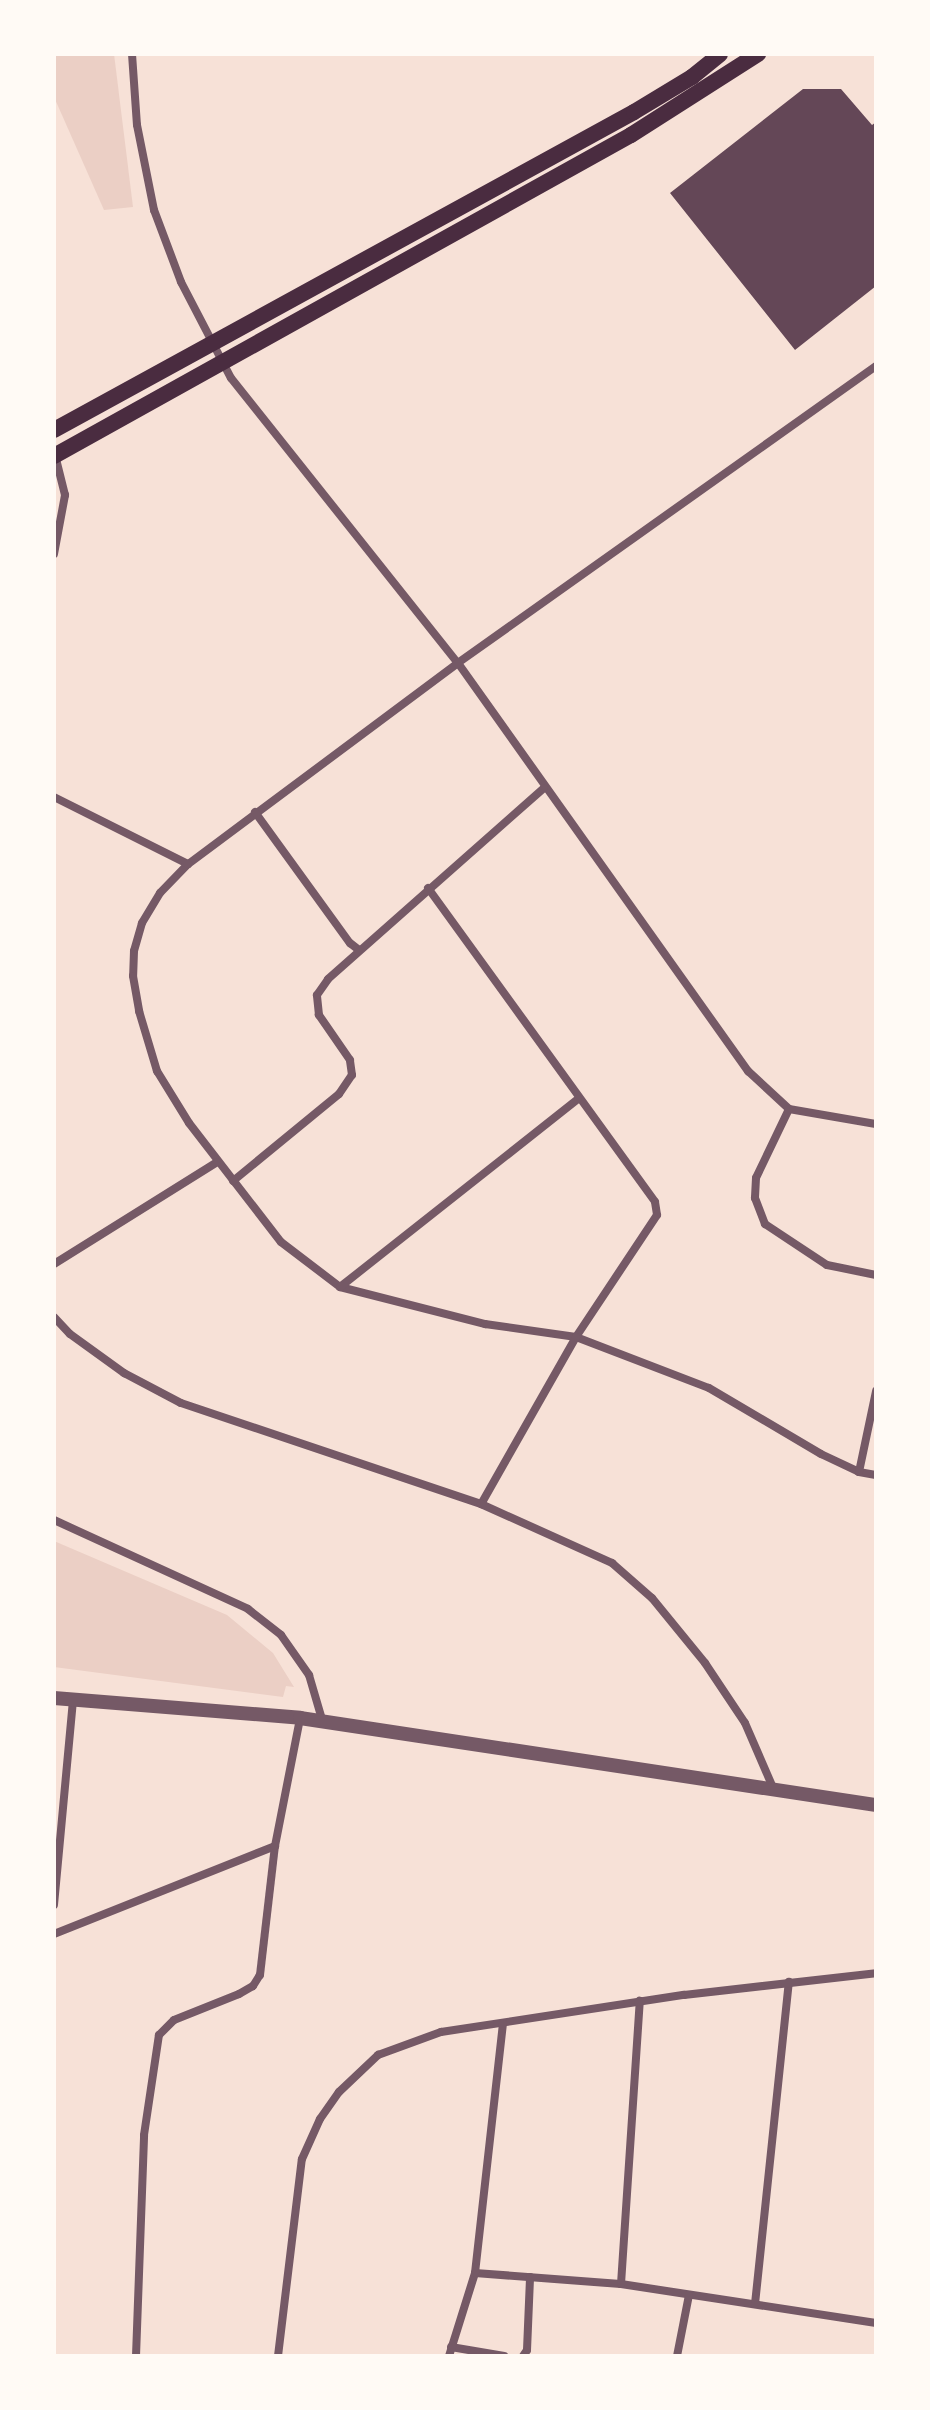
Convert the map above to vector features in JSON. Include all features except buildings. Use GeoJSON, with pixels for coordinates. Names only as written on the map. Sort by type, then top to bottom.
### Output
{"type":"FeatureCollection","features":[{"type":"Feature","properties":{"kind":"main road"},"geometry":{"type":"LineString","coordinates":[[54,430],[634,112],[692,77],[720,54]]}},
{"type":"Feature","properties":{"kind":"main road"},"geometry":{"type":"LineString","coordinates":[[54,456],[220,360],[631,135],[758,54]]}},
{"type":"Feature","properties":{"kind":"street"},"geometry":{"type":"LineString","coordinates":[[132,54],[137,125],[154,210],[181,282],[231,378],[458,663],[748,1071],[789,1109],[876,1124]]}},
{"type":"Feature","properties":{"kind":"street"},"geometry":{"type":"LineString","coordinates":[[876,366],[458,663],[188,864],[160,893],[142,923],[134,951],[133,976],[139,1011],[157,1071],[217,1162],[281,1242],[340,1287],[485,1324],[576,1337],[709,1388],[859,1472],[876,1475]]}},
{"type":"Feature","properties":{"kind":"street"},"geometry":{"type":"LineString","coordinates":[[54,456],[65,495],[54,554]]}},
{"type":"Feature","properties":{"kind":"street"},"geometry":{"type":"LineString","coordinates":[[233,1181],[339,1094],[352,1075],[350,1060],[319,1015],[317,995],[328,979],[544,788]]}},
{"type":"Feature","properties":{"kind":"street"},"geometry":{"type":"LineString","coordinates":[[54,797],[188,864]]}},
{"type":"Feature","properties":{"kind":"street"},"geometry":{"type":"LineString","coordinates":[[255,812],[350,943],[359,950]]}},
{"type":"Feature","properties":{"kind":"street"},"geometry":{"type":"LineString","coordinates":[[428,888],[655,1202],[657,1215],[576,1337],[481,1504]]}},
{"type":"Feature","properties":{"kind":"street"},"geometry":{"type":"LineString","coordinates":[[340,1287],[578,1099]]}},
{"type":"Feature","properties":{"kind":"street"},"geometry":{"type":"LineString","coordinates":[[789,1109],[756,1178],[755,1198],[765,1224],[827,1265],[876,1275]]}},
{"type":"Feature","properties":{"kind":"street"},"geometry":{"type":"LineString","coordinates":[[54,1264],[217,1162]]}},
{"type":"Feature","properties":{"kind":"street"},"geometry":{"type":"LineString","coordinates":[[54,1317],[70,1334],[124,1373],[181,1403],[481,1504],[612,1563],[652,1598],[705,1663],[745,1723],[774,1791]]}},
{"type":"Feature","properties":{"kind":"street"},"geometry":{"type":"LineString","coordinates":[[859,1472],[876,1391]]}},
{"type":"Feature","properties":{"kind":"street"},"geometry":{"type":"LineString","coordinates":[[54,1520],[248,1609],[281,1635],[309,1675],[323,1724]]}},
{"type":"Feature","properties":{"kind":"street"},"geometry":{"type":"LineString","coordinates":[[54,1698],[300,1718],[323,1724],[876,1805]]}},
{"type":"Feature","properties":{"kind":"street"},"geometry":{"type":"LineString","coordinates":[[54,1905],[73,1701]]}},
{"type":"Feature","properties":{"kind":"street"},"geometry":{"type":"LineString","coordinates":[[136,2356],[144,2135],[159,2035],[174,2020],[253,1986],[260,1975],[275,1846],[300,1718]]}},
{"type":"Feature","properties":{"kind":"street"},"geometry":{"type":"LineString","coordinates":[[54,1934],[275,1846]]}},
{"type":"Feature","properties":{"kind":"street"},"geometry":{"type":"LineString","coordinates":[[278,2356],[302,2159],[320,2119],[339,2092],[378,2055],[441,2032],[640,2001],[876,1973]]}},
{"type":"Feature","properties":{"kind":"street"},"geometry":{"type":"LineString","coordinates":[[755,2304],[789,1982]]}},
{"type":"Feature","properties":{"kind":"street"},"geometry":{"type":"LineString","coordinates":[[621,2284],[640,2001]]}},
{"type":"Feature","properties":{"kind":"street"},"geometry":{"type":"LineString","coordinates":[[503,2024],[475,2273],[450,2351],[504,2356]]}},
{"type":"Feature","properties":{"kind":"street"},"geometry":{"type":"LineString","coordinates":[[475,2273],[621,2284],[876,2323]]}},
{"type":"Feature","properties":{"kind":"street"},"geometry":{"type":"LineString","coordinates":[[523,2356],[527,2350],[530,2277]]}},
{"type":"Feature","properties":{"kind":"street"},"geometry":{"type":"LineString","coordinates":[[677,2356],[689,2295]]}},
{"type":"Feature","properties":{"kind":"shaded area"},"geometry":{"type":"Polygon","coordinates":[[[54,54],[114,54],[133,207],[104,210],[54,97],[54,54]]]}},
{"type":"Feature","properties":{"kind":"shaded area"},"geometry":{"type":"Polygon","coordinates":[[[54,1541],[227,1615],[273,1653],[294,1687],[286,1686],[283,1697],[54,1667],[54,1541]]]}}]}
